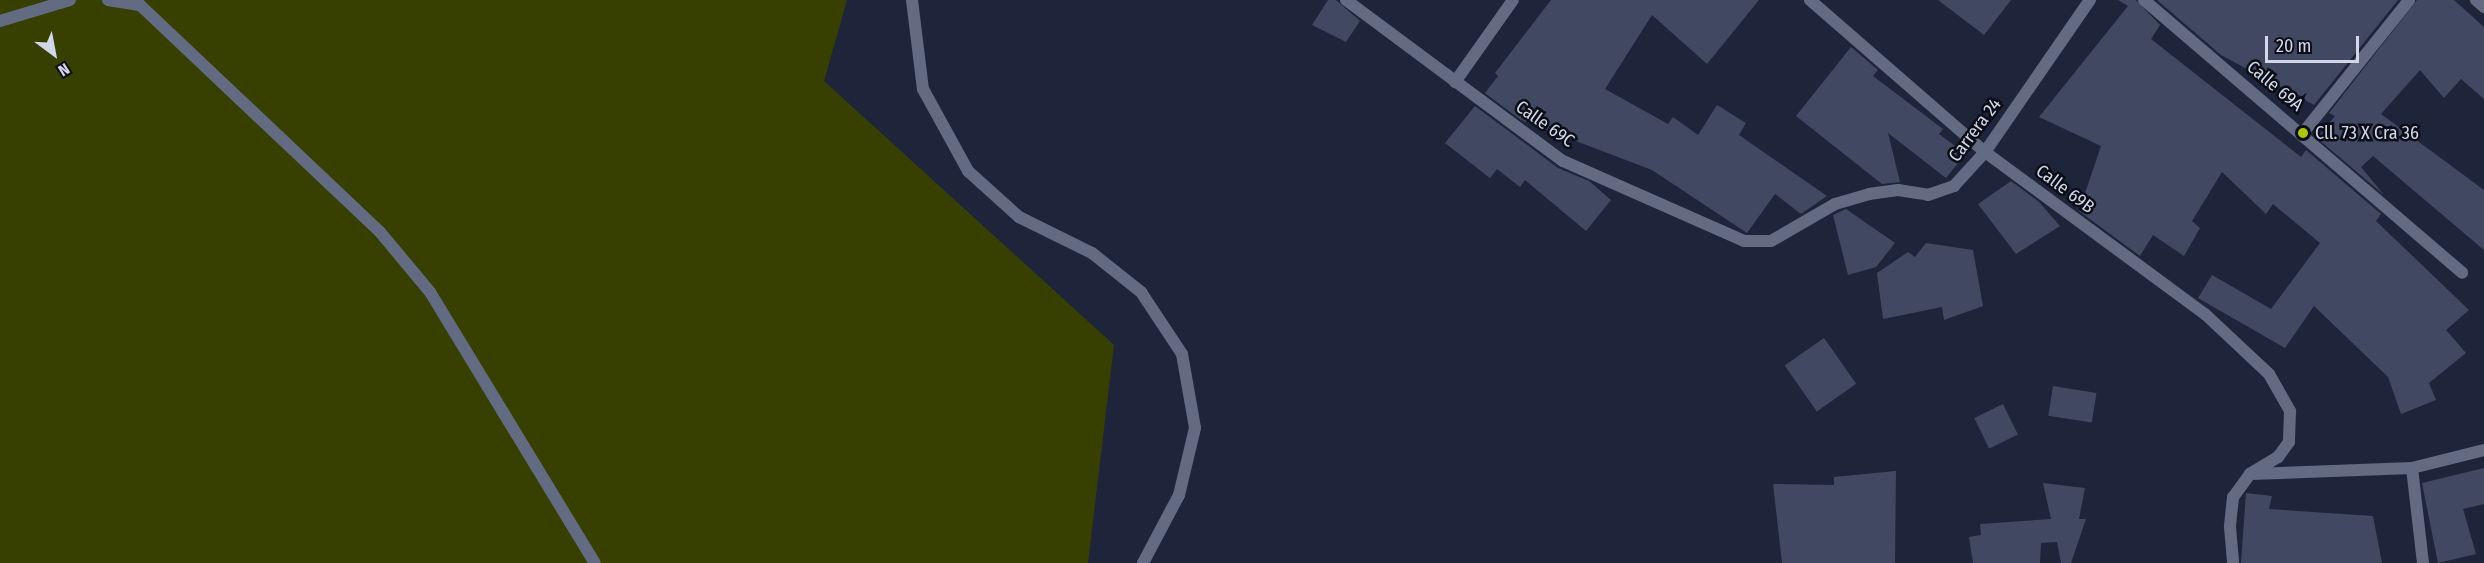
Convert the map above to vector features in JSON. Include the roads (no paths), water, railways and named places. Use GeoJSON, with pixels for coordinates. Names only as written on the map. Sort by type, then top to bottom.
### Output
{"type":"FeatureCollection","features":[{"type":"Feature","properties":{"kind":"street"},"geometry":{"type":"LineString","coordinates":[[0,21],[70,0]]}},
{"type":"Feature","properties":{"kind":"street"},"geometry":{"type":"LineString","coordinates":[[108,0],[140,4],[380,232],[430,292],[595,563]]}},
{"type":"Feature","properties":{"kind":"street"},"geometry":{"type":"LineString","coordinates":[[912,0],[923,89],[968,171],[1018,217],[1092,254],[1141,292],[1182,354],[1195,428],[1179,495],[1143,563]]}},
{"type":"Feature","properties":{"kind":"street","name":"Calle 69C"},"geometry":{"type":"LineString","coordinates":[[1346,0],[1563,161],[1744,242]]}},
{"type":"Feature","properties":{"kind":"street"},"geometry":{"type":"LineString","coordinates":[[1455,82],[1513,0]]}},
{"type":"Feature","properties":{"kind":"street","name":"Calle 69B"},"geometry":{"type":"LineString","coordinates":[[1810,0],[1985,152],[2205,314],[2269,374],[2290,411],[2289,442],[2278,457],[2250,474]]}},
{"type":"Feature","properties":{"kind":"street","name":"Carrera 24"},"geometry":{"type":"LineString","coordinates":[[1744,242],[1771,241],[1835,204],[1869,194],[1898,190],[1928,195],[1954,186],[1985,152],[2090,0]]}},
{"type":"Feature","properties":{"kind":"street","name":"Calle 69A"},"geometry":{"type":"LineString","coordinates":[[2144,0],[2303,133],[2462,273]]}},
{"type":"Feature","properties":{"kind":"street"},"geometry":{"type":"LineString","coordinates":[[2303,133],[2409,0]]}},
{"type":"Feature","properties":{"kind":"street"},"geometry":{"type":"LineString","coordinates":[[2476,0],[2484,7]]}},
{"type":"Feature","properties":{"kind":"street"},"geometry":{"type":"LineString","coordinates":[[2233,563],[2230,527],[2233,497],[2250,474],[2412,468],[2484,450]]}},
{"type":"Feature","properties":{"kind":"street"},"geometry":{"type":"LineString","coordinates":[[2412,468],[2423,563]]}},
{"type":"Feature","properties":{"kind":"place","name":"Cll. 73 X Cra 36"},"geometry":{"type":"Point","coordinates":[2303,133]}}]}
